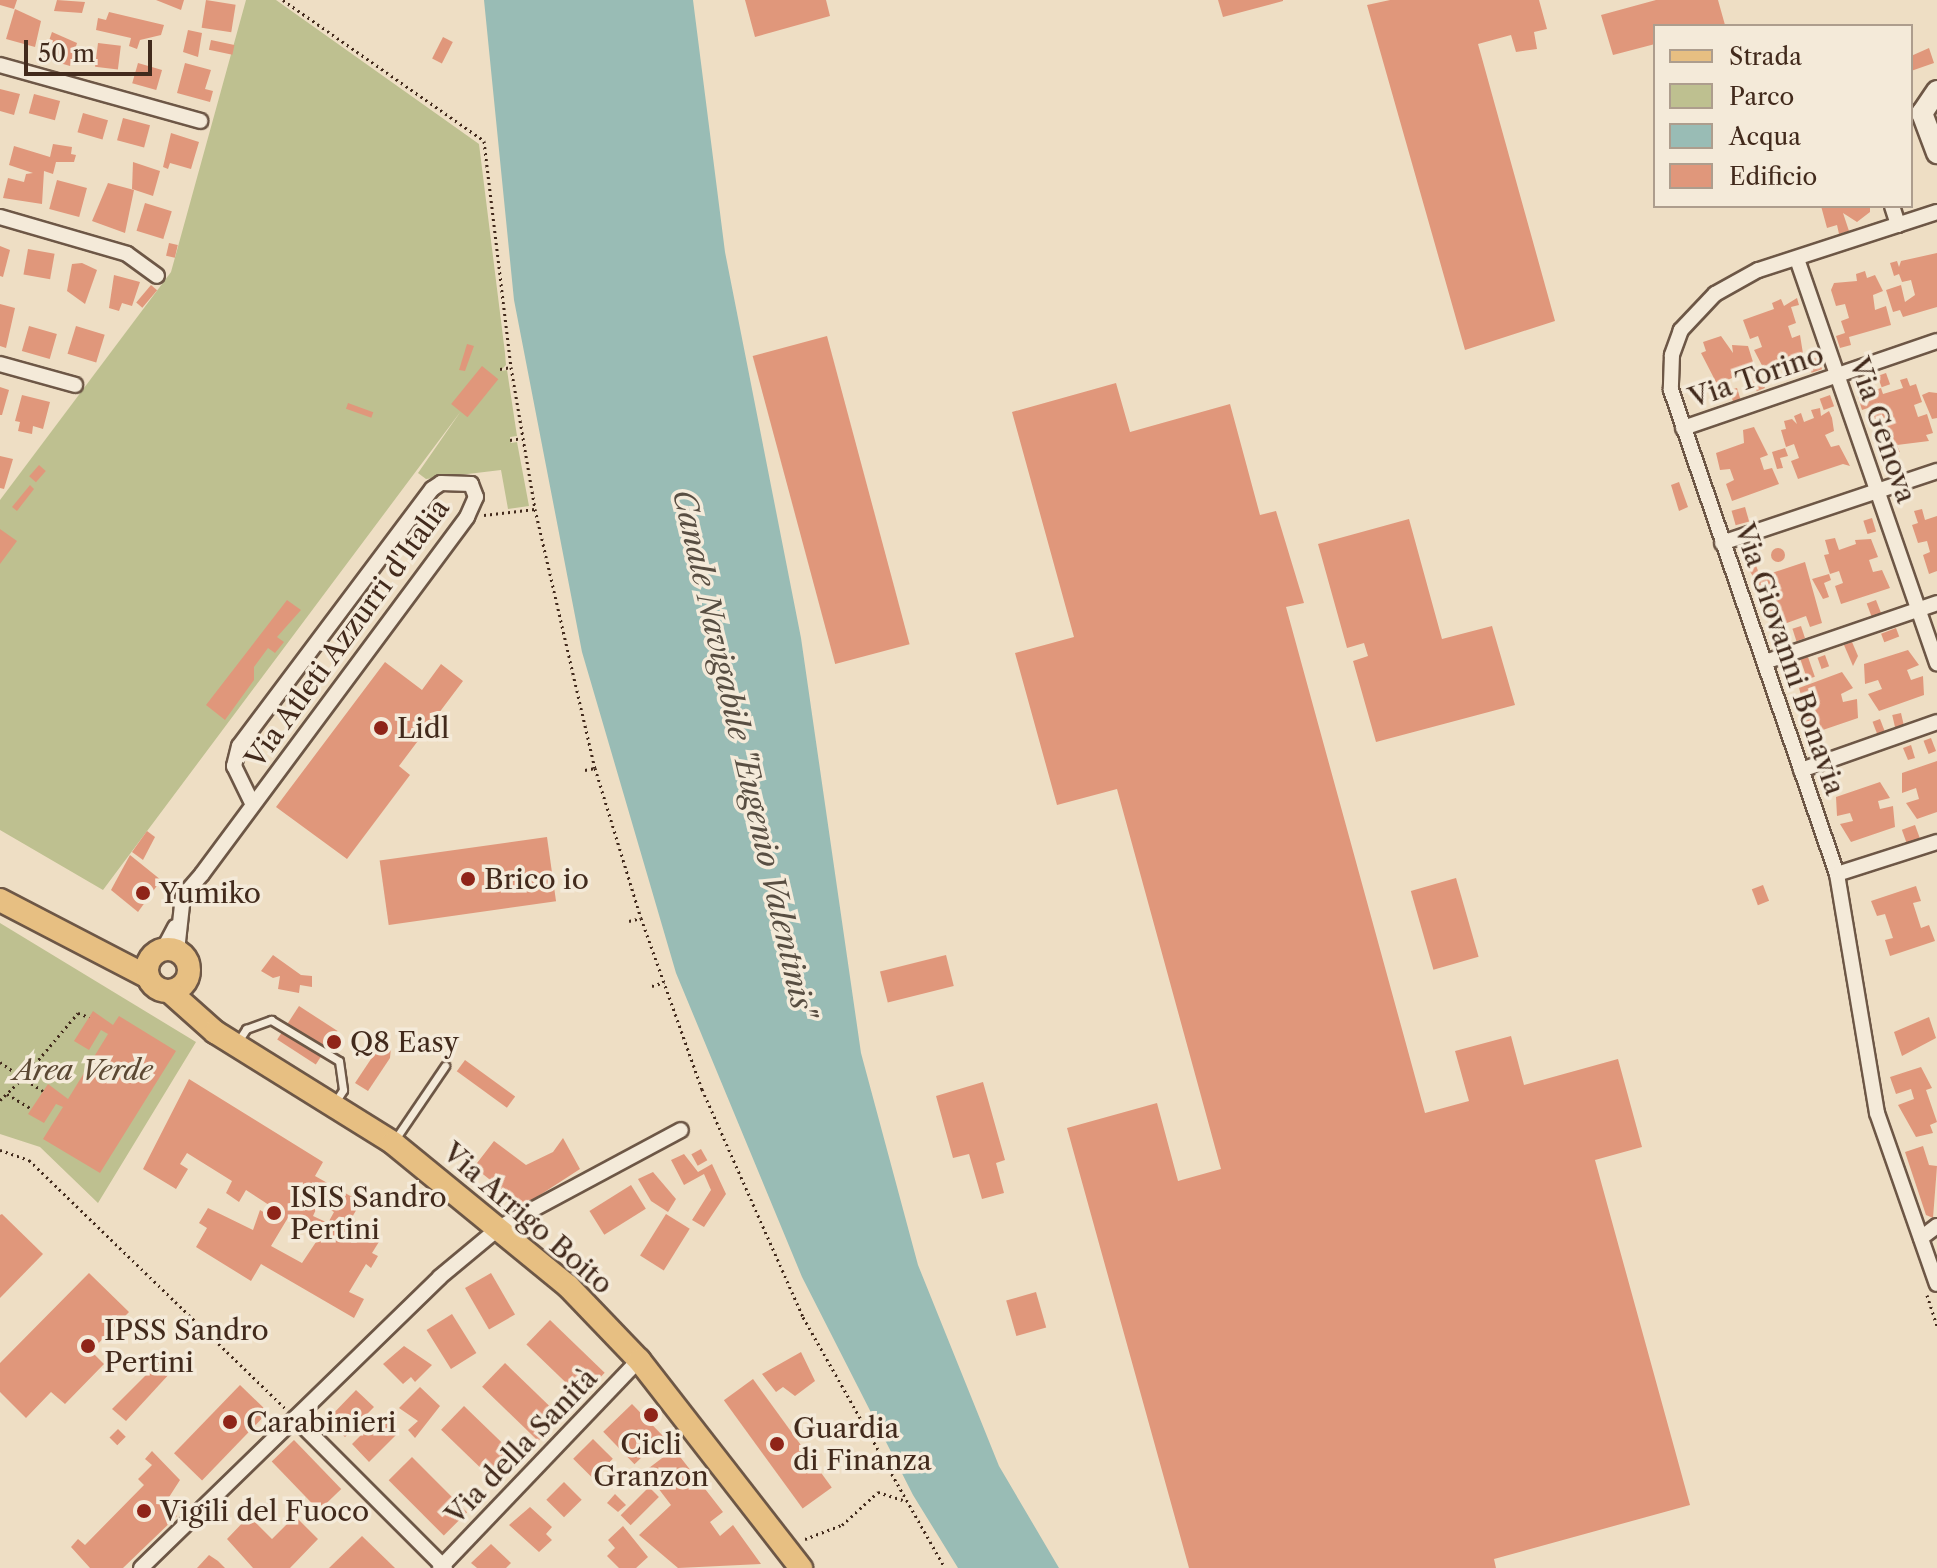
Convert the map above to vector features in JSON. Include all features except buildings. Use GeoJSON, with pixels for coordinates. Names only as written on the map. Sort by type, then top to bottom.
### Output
{"type":"FeatureCollection","features":[{"type":"Feature","properties":{"kind":"main road"},"geometry":{"type":"LineString","coordinates":[[0,900],[123,964],[159,961],[188,968],[175,989]]}},
{"type":"Feature","properties":{"kind":"main road","name":"Via Arrigo Boito"},"geometry":{"type":"LineString","coordinates":[[159,961],[156,988],[175,989],[193,1010],[235,1046],[393,1143],[500,1227],[568,1286],[639,1360],[793,1562]]}},
{"type":"Feature","properties":{"kind":"street"},"geometry":{"type":"LineString","coordinates":[[0,65],[200,121]]}},
{"type":"Feature","properties":{"kind":"street"},"geometry":{"type":"LineString","coordinates":[[1937,91],[1916,108],[1937,153]]}},
{"type":"Feature","properties":{"kind":"street"},"geometry":{"type":"LineString","coordinates":[[1893,208],[1898,225]]}},
{"type":"Feature","properties":{"kind":"street","name":"Via Giovanni Bonavia"},"geometry":{"type":"LineString","coordinates":[[1937,212],[1734,281],[1695,311],[1681,330],[1672,355],[1671,390],[1837,874],[1877,1113],[1937,1284]]}},
{"type":"Feature","properties":{"kind":"street"},"geometry":{"type":"LineString","coordinates":[[0,217],[127,254],[157,276]]}},
{"type":"Feature","properties":{"kind":"street","name":"Via Genova"},"geometry":{"type":"LineString","coordinates":[[1797,259],[1937,663]]}},
{"type":"Feature","properties":{"kind":"street","name":"Via Torino"},"geometry":{"type":"LineString","coordinates":[[1683,428],[1937,341]]}},
{"type":"Feature","properties":{"kind":"street"},"geometry":{"type":"LineString","coordinates":[[0,364],[75,385]]}},
{"type":"Feature","properties":{"kind":"street"},"geometry":{"type":"LineString","coordinates":[[1722,543],[1937,471]]}},
{"type":"Feature","properties":{"kind":"street","name":"Via Atleti Azzurri d'Italia"},"geometry":{"type":"LineString","coordinates":[[159,961],[177,923],[183,896],[253,805],[467,517],[476,497],[471,484],[441,483],[432,489],[239,746],[234,766],[253,805]]}},
{"type":"Feature","properties":{"kind":"street"},"geometry":{"type":"LineString","coordinates":[[1765,662],[1937,603]]}},
{"type":"Feature","properties":{"kind":"street"},"geometry":{"type":"LineString","coordinates":[[1801,770],[1937,722]]}},
{"type":"Feature","properties":{"kind":"street"},"geometry":{"type":"LineString","coordinates":[[1837,874],[1937,842]]}},
{"type":"Feature","properties":{"kind":"street"},"geometry":{"type":"LineString","coordinates":[[141,1568],[440,1277],[500,1227],[681,1130]]}},
{"type":"Feature","properties":{"kind":"street"},"geometry":{"type":"LineString","coordinates":[[1921,1238],[1937,1226]]}},
{"type":"Feature","properties":{"kind":"street","name":"Via della Sanità"},"geometry":{"type":"LineString","coordinates":[[443,1567],[639,1360]]}},
{"type":"Feature","properties":{"kind":"street"},"geometry":{"type":"LineString","coordinates":[[295,1418],[443,1567]]}},
{"type":"Feature","properties":{"kind":"lane"},"geometry":{"type":"LineString","coordinates":[[235,1046],[246,1029],[271,1020],[339,1061],[343,1090],[333,1106]]}},
{"type":"Feature","properties":{"kind":"lane"},"geometry":{"type":"LineString","coordinates":[[393,1143],[445,1066]]}},
{"type":"Feature","properties":{"kind":"path"},"geometry":{"type":"LineString","coordinates":[[283,0],[484,141],[511,367],[535,509],[595,768],[641,918],[702,1089],[803,1317],[903,1500],[945,1568]]}},
{"type":"Feature","properties":{"kind":"path"},"geometry":{"type":"LineString","coordinates":[[500,369],[511,367]]}},
{"type":"Feature","properties":{"kind":"path"},"geometry":{"type":"LineString","coordinates":[[510,440],[522,438]]}},
{"type":"Feature","properties":{"kind":"path"},"geometry":{"type":"LineString","coordinates":[[467,517],[535,509]]}},
{"type":"Feature","properties":{"kind":"path"},"geometry":{"type":"LineString","coordinates":[[585,770],[595,768]]}},
{"type":"Feature","properties":{"kind":"path"},"geometry":{"type":"LineString","coordinates":[[629,921],[641,918]]}},
{"type":"Feature","properties":{"kind":"path"},"geometry":{"type":"LineString","coordinates":[[652,986],[664,982]]}},
{"type":"Feature","properties":{"kind":"path"},"geometry":{"type":"LineString","coordinates":[[0,1100],[23,1078],[78,1013],[89,1017]]}},
{"type":"Feature","properties":{"kind":"path"},"geometry":{"type":"LineString","coordinates":[[0,1062],[43,1091]]}},
{"type":"Feature","properties":{"kind":"path"},"geometry":{"type":"LineString","coordinates":[[7,1094],[32,1109]]}},
{"type":"Feature","properties":{"kind":"path"},"geometry":{"type":"LineString","coordinates":[[0,1149],[29,1160],[295,1418]]}},
{"type":"Feature","properties":{"kind":"path"},"geometry":{"type":"LineString","coordinates":[[793,1562],[842,1525],[878,1492],[903,1500]]}},
{"type":"Feature","properties":{"kind":"green space"},"geometry":{"type":"Polygon","coordinates":[[[246,0],[276,0],[479,144],[505,353],[506,365],[500,371],[507,370],[517,436],[510,437],[511,443],[517,442],[529,506],[508,509],[501,470],[426,479],[418,473],[461,411],[103,890],[0,830],[0,500],[171,272],[246,0]]]}},
{"type":"Feature","properties":{"kind":"green space","name":"Area Verde"},"geometry":{"type":"Polygon","coordinates":[[[0,923],[196,1042],[98,1203],[40,1147],[0,1134],[0,923]]]}},
{"type":"Feature","properties":{"kind":"water","name":"Canale Navigabile \"Eugenio Valentinis\""},"geometry":{"type":"Polygon","coordinates":[[[484,0],[693,0],[725,252],[801,638],[861,1053],[918,1265],[999,1466],[1059,1568],[958,1568],[913,1495],[802,1277],[676,973],[582,652],[514,300],[484,0]]]}},
{"type":"Feature","properties":{"kind":"place","name":"Lidl"},"geometry":{"type":"Point","coordinates":[381,728]}},
{"type":"Feature","properties":{"kind":"place","name":"Brico io"},"geometry":{"type":"Point","coordinates":[468,879]}},
{"type":"Feature","properties":{"kind":"place","name":"Yumiko"},"geometry":{"type":"Point","coordinates":[143,893]}},
{"type":"Feature","properties":{"kind":"place","name":"Q8 Easy"},"geometry":{"type":"Point","coordinates":[334,1042]}},
{"type":"Feature","properties":{"kind":"place","name":"ISIS Sandro Pertini"},"geometry":{"type":"Point","coordinates":[274,1213]}},
{"type":"Feature","properties":{"kind":"place","name":"IPSS Sandro Pertini"},"geometry":{"type":"Point","coordinates":[88,1346]}},
{"type":"Feature","properties":{"kind":"place","name":"Cicli Granzon"},"geometry":{"type":"Point","coordinates":[651,1415]}},
{"type":"Feature","properties":{"kind":"place","name":"Carabinieri"},"geometry":{"type":"Point","coordinates":[230,1422]}},
{"type":"Feature","properties":{"kind":"place","name":"Guardia di Finanza"},"geometry":{"type":"Point","coordinates":[777,1444]}},
{"type":"Feature","properties":{"kind":"place","name":"Vigili del Fuoco"},"geometry":{"type":"Point","coordinates":[144,1511]}}]}
